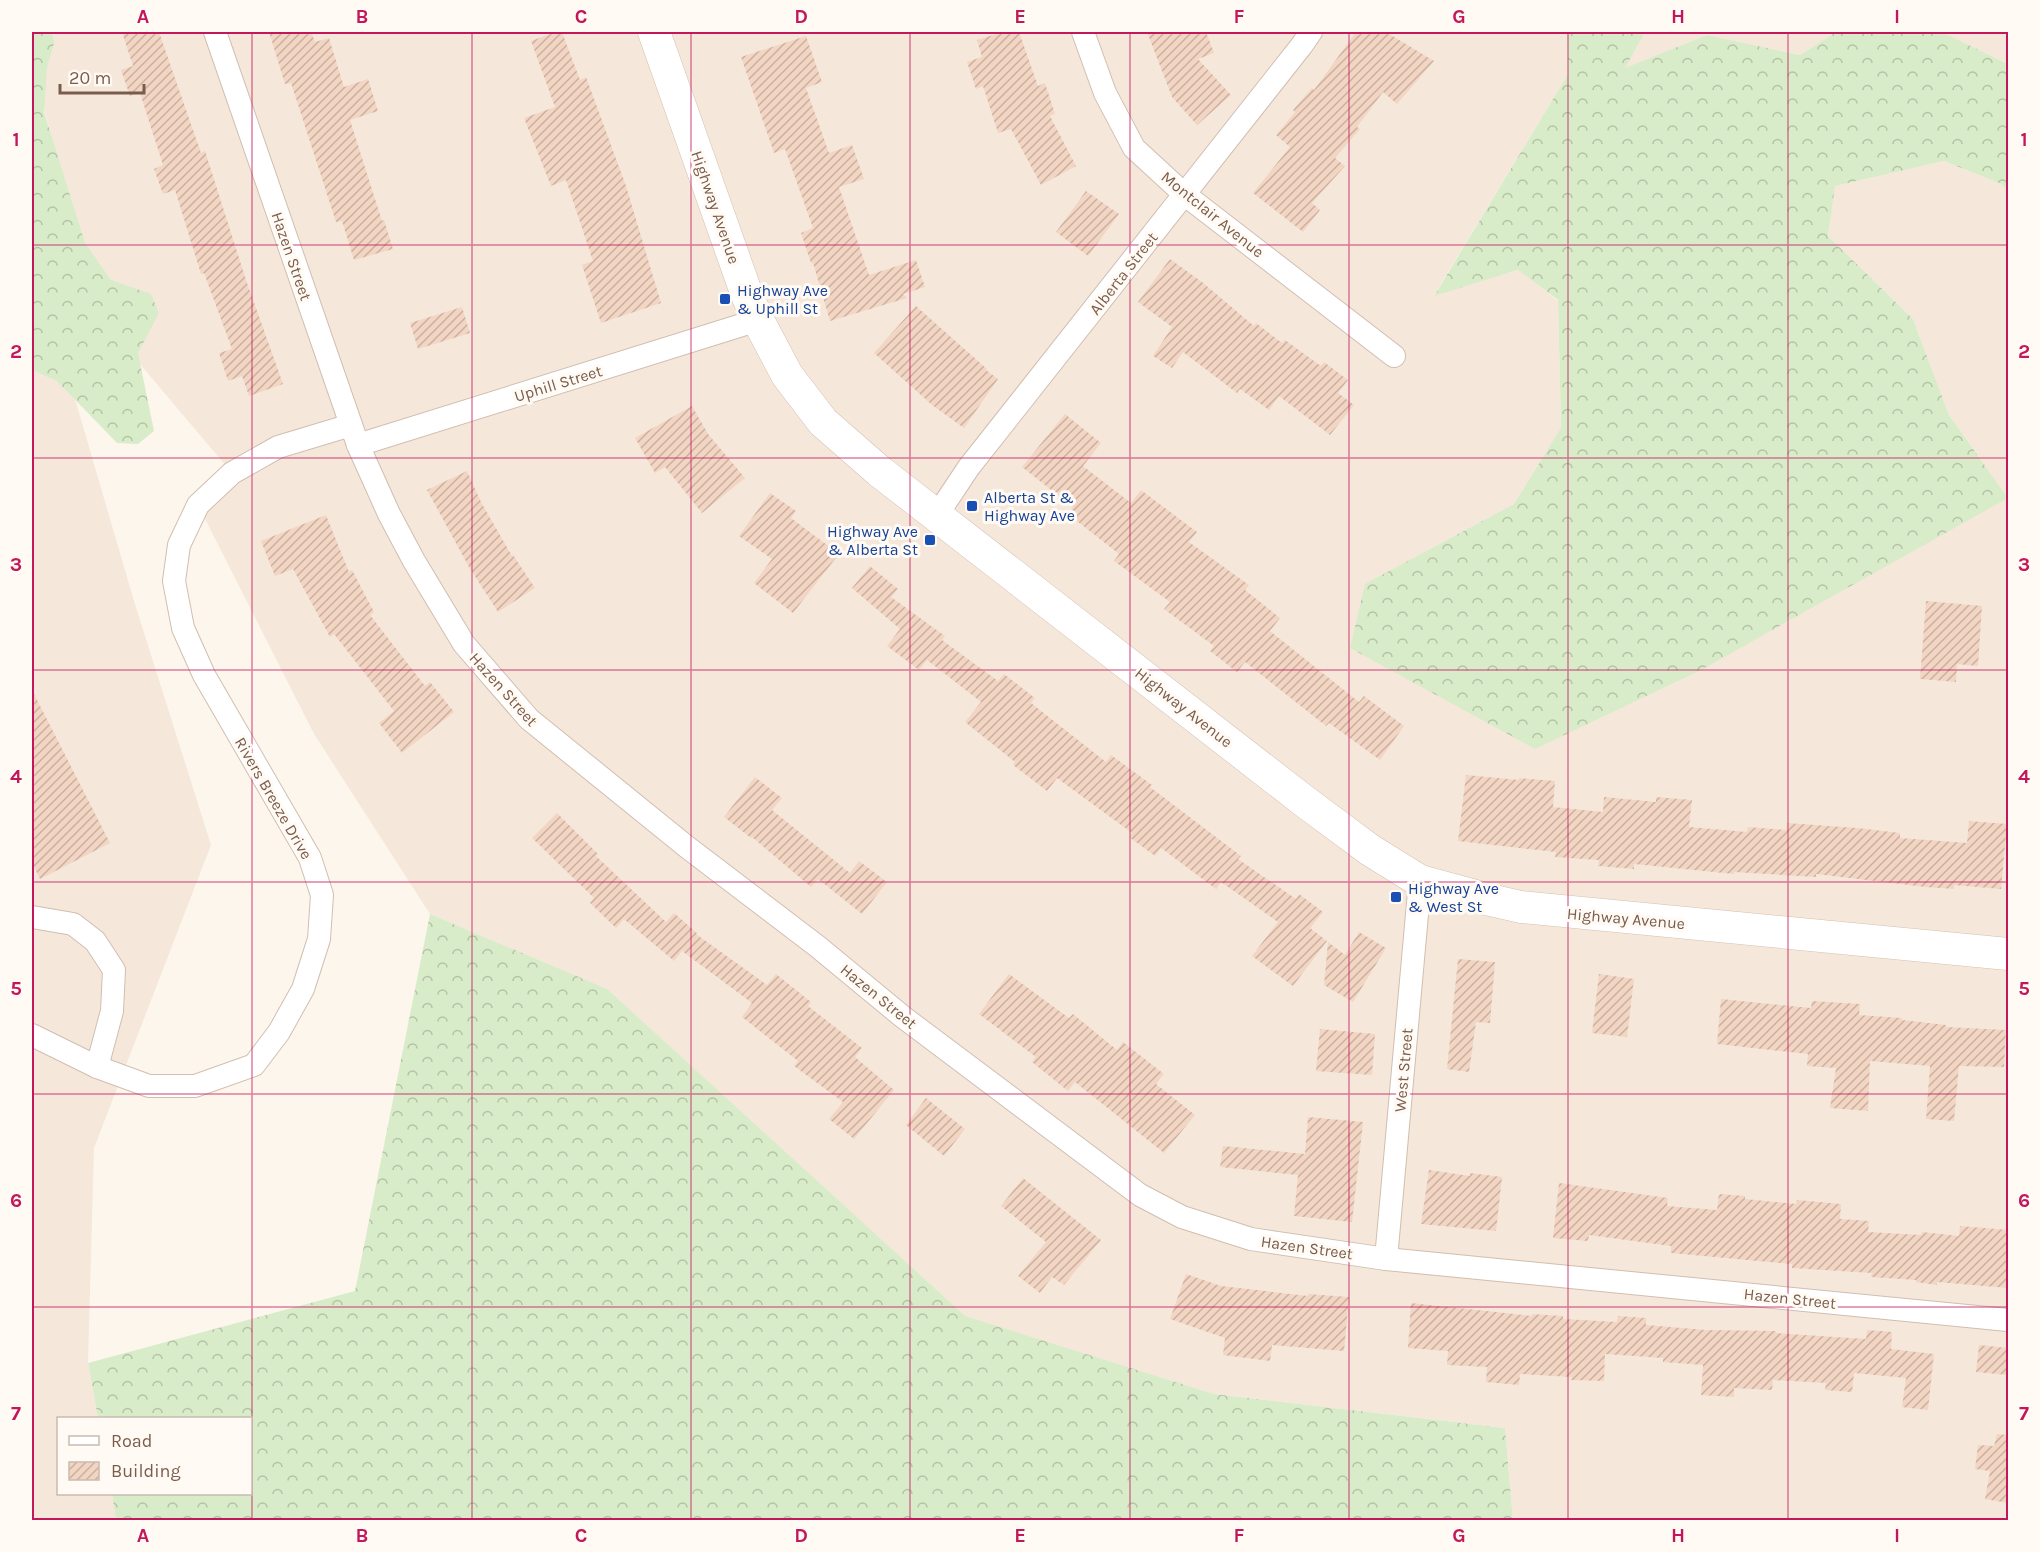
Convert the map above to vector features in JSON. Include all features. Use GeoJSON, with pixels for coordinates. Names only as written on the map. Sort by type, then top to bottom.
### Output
{"type":"FeatureCollection","features":[{"type":"Feature","properties":{"kind":"main road","name":"Highway Avenue"},"geometry":{"type":"LineString","coordinates":[[654,32],[747,296],[787,375],[823,422],[879,471],[1370,850],[1420,881],[1521,907],[2008,954]]}},
{"type":"Feature","properties":{"kind":"street","name":"Hazen Street"},"geometry":{"type":"LineString","coordinates":[[215,32],[354,435],[389,514],[414,561],[464,644],[529,719],[903,1017],[1140,1195],[1182,1216],[1251,1239],[1386,1258],[2008,1320]]}},
{"type":"Feature","properties":{"kind":"street","name":"Montclair Avenue"},"geometry":{"type":"LineString","coordinates":[[1083,32],[1105,93],[1134,148],[1184,194],[1394,356]]}},
{"type":"Feature","properties":{"kind":"street","name":"Alberta Street"},"geometry":{"type":"LineString","coordinates":[[937,515],[969,467],[1311,32]]}},
{"type":"Feature","properties":{"kind":"street","name":"Uphill Street"},"geometry":{"type":"LineString","coordinates":[[354,435],[758,320]]}},
{"type":"Feature","properties":{"kind":"street","name":"Rivers Breeze Drive"},"geometry":{"type":"LineString","coordinates":[[32,1035],[97,1066],[149,1086],[195,1086],[254,1065],[279,1032],[303,989],[319,939],[322,895],[310,858],[204,675],[183,628],[174,581],[179,545],[198,505],[232,473],[278,447],[354,435]]}},
{"type":"Feature","properties":{"kind":"street","name":"West Street"},"geometry":{"type":"LineString","coordinates":[[1386,1258],[1420,881]]}},
{"type":"Feature","properties":{"kind":"street"},"geometry":{"type":"LineString","coordinates":[[32,917],[73,924],[95,941],[114,970],[112,1011],[97,1066]]}},
{"type":"Feature","properties":{"kind":"shaded area"},"geometry":{"type":"Polygon","coordinates":[[[32,32],[1567,32],[1568,74],[1434,295],[1519,270],[1558,301],[1561,429],[1514,504],[1366,584],[2008,498],[2008,1520],[1513,1520],[1505,1428],[1214,1394],[964,1316],[607,990],[430,914],[314,734],[198,505],[232,473],[101,318],[32,65],[32,32]]]}},
{"type":"Feature","properties":{"kind":"shaded area"},"geometry":{"type":"Polygon","coordinates":[[[1645,32],[1836,32],[1800,55],[1707,35],[1624,69],[1645,32]]]}},
{"type":"Feature","properties":{"kind":"shaded area"},"geometry":{"type":"Polygon","coordinates":[[[1942,32],[2008,32],[2008,64],[1942,32]]]}},
{"type":"Feature","properties":{"kind":"shaded area"},"geometry":{"type":"Polygon","coordinates":[[[1944,161],[2001,184],[2008,191],[2008,498],[1949,415],[1913,319],[1828,236],[1834,186],[1944,161]]]}},
{"type":"Feature","properties":{"kind":"shaded area"},"geometry":{"type":"Polygon","coordinates":[[[54,327],[134,601],[211,845],[94,1148],[88,1363],[98,1417],[57,1417],[57,1495],[112,1495],[116,1520],[32,1520],[32,331],[54,327]]]}},
{"type":"Feature","properties":{"kind":"green space"},"geometry":{"type":"Polygon","coordinates":[[[32,32],[52,32],[54,43],[47,68],[44,112],[85,243],[111,280],[151,294],[159,313],[138,353],[154,431],[138,444],[117,443],[57,381],[32,370],[32,32]]]}},
{"type":"Feature","properties":{"kind":"green space"},"geometry":{"type":"Polygon","coordinates":[[[1567,32],[1645,32],[1625,68],[1707,35],[1800,55],[1836,32],[1942,32],[2008,64],[2008,191],[2001,184],[1944,161],[1835,186],[1828,236],[1913,319],[1949,415],[2008,498],[1701,670],[1535,749],[1350,648],[1365,584],[1514,504],[1561,428],[1558,300],[1518,270],[1434,296],[1568,74],[1567,32]]]}},
{"type":"Feature","properties":{"kind":"green space"},"geometry":{"type":"Polygon","coordinates":[[[430,914],[607,989],[965,1316],[1214,1394],[1505,1428],[1513,1520],[116,1520],[112,1495],[252,1495],[252,1417],[98,1417],[88,1363],[355,1291],[430,914]]]}},
{"type":"Feature","properties":{"kind":"building"},"geometry":{"type":"Polygon","coordinates":[[[122,32],[159,32],[201,153],[205,151],[246,280],[283,384],[249,396],[242,376],[228,381],[219,353],[232,349],[204,273],[201,274],[175,190],[163,194],[154,169],[163,165],[140,93],[130,96],[121,70],[133,66],[122,32]]]}},
{"type":"Feature","properties":{"kind":"building"},"geometry":{"type":"Polygon","coordinates":[[[269,32],[311,32],[315,42],[329,38],[344,87],[368,79],[378,111],[350,120],[393,249],[354,260],[342,221],[336,222],[291,83],[285,84],[269,32]]]}},
{"type":"Feature","properties":{"kind":"building"},"geometry":{"type":"Polygon","coordinates":[[[562,32],[580,80],[586,77],[626,186],[661,303],[601,323],[582,265],[593,261],[566,180],[551,186],[524,118],[555,107],[531,41],[562,32]]]}},
{"type":"Feature","properties":{"kind":"building"},"geometry":{"type":"Polygon","coordinates":[[[1003,32],[1019,32],[1038,86],[1045,83],[1055,114],[1050,116],[1076,166],[1041,185],[1011,129],[998,133],[983,86],[976,89],[967,62],[982,57],[977,40],[1003,32]]]}},
{"type":"Feature","properties":{"kind":"building"},"geometry":{"type":"Polygon","coordinates":[[[1147,32],[1206,32],[1214,53],[1198,59],[1231,95],[1197,125],[1172,97],[1147,32]]]}},
{"type":"Feature","properties":{"kind":"building"},"geometry":{"type":"Polygon","coordinates":[[[1356,32],[1386,32],[1434,61],[1397,104],[1383,92],[1357,127],[1360,129],[1335,158],[1345,166],[1312,203],[1320,210],[1303,232],[1253,193],[1290,147],[1276,135],[1295,112],[1293,110],[1312,88],[1314,90],[1356,32]]]}},
{"type":"Feature","properties":{"kind":"building"},"geometry":{"type":"Polygon","coordinates":[[[806,36],[822,82],[806,88],[829,153],[852,145],[864,179],[839,187],[869,275],[916,260],[925,287],[903,294],[907,298],[830,321],[813,263],[811,263],[801,233],[813,228],[785,149],[774,153],[741,57],[806,36]]]}},
{"type":"Feature","properties":{"kind":"building"},"geometry":{"type":"Polygon","coordinates":[[[1086,191],[1119,214],[1088,256],[1056,232],[1086,191]]]}},
{"type":"Feature","properties":{"kind":"building"},"geometry":{"type":"Polygon","coordinates":[[[1170,259],[1202,282],[1254,326],[1256,323],[1282,343],[1285,340],[1321,366],[1324,362],[1348,380],[1338,393],[1354,405],[1330,435],[1279,396],[1269,410],[1240,389],[1237,393],[1183,352],[1172,368],[1153,356],[1172,327],[1138,302],[1170,259]]]}},
{"type":"Feature","properties":{"kind":"building"},"geometry":{"type":"Polygon","coordinates":[[[916,306],[998,379],[964,428],[932,405],[874,353],[916,306]]]}},
{"type":"Feature","properties":{"kind":"building"},"geometry":{"type":"Polygon","coordinates":[[[462,307],[470,333],[418,349],[410,323],[462,307]]]}},
{"type":"Feature","properties":{"kind":"building"},"geometry":{"type":"Polygon","coordinates":[[[692,406],[708,434],[745,478],[702,513],[665,467],[655,473],[635,438],[692,406]]]}},
{"type":"Feature","properties":{"kind":"building"},"geometry":{"type":"Polygon","coordinates":[[[1065,414],[1101,443],[1083,466],[1131,503],[1141,490],[1197,532],[1189,542],[1249,585],[1245,590],[1280,618],[1270,631],[1359,702],[1364,696],[1404,726],[1380,760],[1329,723],[1326,726],[1245,662],[1237,672],[1210,651],[1214,646],[1164,609],[1170,602],[1114,561],[1119,554],[1068,514],[1073,507],[1022,467],[1065,414]]]}},
{"type":"Feature","properties":{"kind":"building"},"geometry":{"type":"Polygon","coordinates":[[[467,471],[481,502],[512,556],[535,588],[498,612],[469,567],[427,490],[467,471]]]}},
{"type":"Feature","properties":{"kind":"building"},"geometry":{"type":"Polygon","coordinates":[[[770,493],[796,511],[791,518],[839,554],[793,613],[754,583],[772,559],[739,536],[770,493]]]}},
{"type":"Feature","properties":{"kind":"building"},"geometry":{"type":"Polygon","coordinates":[[[326,515],[349,572],[352,570],[374,612],[370,615],[425,686],[430,682],[454,712],[402,753],[379,723],[394,711],[334,634],[330,637],[293,569],[275,576],[261,541],[326,515]]]}},
{"type":"Feature","properties":{"kind":"building"},"geometry":{"type":"Polygon","coordinates":[[[870,566],[898,589],[891,597],[945,636],[942,640],[998,681],[1004,674],[1035,698],[1031,703],[1106,762],[1111,755],[1241,856],[1238,859],[1296,899],[1299,894],[1323,912],[1310,928],[1327,941],[1293,986],[1252,956],[1278,922],[1221,882],[1216,889],[1161,848],[1155,856],[1129,837],[1132,833],[1057,778],[1047,791],[1013,765],[1015,762],[965,722],[981,702],[927,660],[919,670],[887,646],[900,629],[852,588],[870,566]]]}},
{"type":"Feature","properties":{"kind":"building"},"geometry":{"type":"Polygon","coordinates":[[[1926,601],[1982,606],[1978,666],[1957,664],[1956,682],[1920,679],[1926,601]]]}},
{"type":"Feature","properties":{"kind":"building"},"geometry":{"type":"Polygon","coordinates":[[[32,690],[110,843],[40,879],[32,863],[32,690]]]}},
{"type":"Feature","properties":{"kind":"building"},"geometry":{"type":"Polygon","coordinates":[[[1466,775],[1555,781],[1553,807],[1603,812],[1604,797],[1656,802],[1656,797],[1692,800],[1689,827],[1747,832],[1748,827],[1786,830],[1787,823],[1857,828],[1900,833],[1900,838],[1967,843],[1969,821],[2007,824],[2001,889],[1954,885],[1954,889],[1926,887],[1816,874],[1816,877],[1734,872],[1734,874],[1634,864],[1634,869],[1598,866],[1599,860],[1555,857],[1556,852],[1458,841],[1466,775]]]}},
{"type":"Feature","properties":{"kind":"building"},"geometry":{"type":"Polygon","coordinates":[[[755,777],[782,798],[772,810],[850,873],[859,861],[887,882],[862,914],[818,879],[811,887],[752,837],[724,817],[755,777]]]}},
{"type":"Feature","properties":{"kind":"building"},"geometry":{"type":"Polygon","coordinates":[[[557,813],[598,854],[596,856],[666,922],[674,913],[696,934],[767,985],[776,974],[811,1002],[808,1006],[862,1048],[855,1057],[894,1090],[854,1139],[829,1119],[843,1102],[794,1066],[798,1061],[742,1017],[752,1003],[682,951],[674,961],[624,919],[616,928],[590,903],[594,898],[532,838],[557,813]]]}},
{"type":"Feature","properties":{"kind":"building"},"geometry":{"type":"Polygon","coordinates":[[[1359,932],[1386,948],[1353,1002],[1324,985],[1328,942],[1345,955],[1359,932]]]}},
{"type":"Feature","properties":{"kind":"building"},"geometry":{"type":"Polygon","coordinates":[[[1458,959],[1495,962],[1490,1023],[1476,1022],[1469,1072],[1447,1069],[1458,959]]]}},
{"type":"Feature","properties":{"kind":"building"},"geometry":{"type":"Polygon","coordinates":[[[1009,974],[1069,1018],[1073,1014],[1117,1050],[1123,1042],[1164,1074],[1156,1084],[1195,1115],[1164,1153],[1075,1082],[1068,1091],[1032,1062],[1036,1057],[979,1014],[1009,974]]]}},
{"type":"Feature","properties":{"kind":"building"},"geometry":{"type":"Polygon","coordinates":[[[1599,974],[1634,979],[1627,1037],[1592,1033],[1599,974]]]}},
{"type":"Feature","properties":{"kind":"building"},"geometry":{"type":"Polygon","coordinates":[[[1721,999],[1811,1008],[1812,1001],[1860,1004],[1859,1015],[1902,1018],[1902,1020],[1946,1025],[1946,1027],[2006,1030],[2004,1067],[1959,1066],[1954,1121],[1926,1119],[1930,1066],[1870,1061],[1868,1111],[1830,1108],[1836,1068],[1807,1066],[1808,1054],[1717,1044],[1721,999]]]}},
{"type":"Feature","properties":{"kind":"building"},"geometry":{"type":"Polygon","coordinates":[[[1320,1029],[1375,1034],[1372,1075],[1316,1071],[1320,1029]]]}},
{"type":"Feature","properties":{"kind":"building"},"geometry":{"type":"Polygon","coordinates":[[[926,1098],[965,1129],[944,1156],[906,1125],[926,1098]]]}},
{"type":"Feature","properties":{"kind":"building"},"geometry":{"type":"Polygon","coordinates":[[[1308,1117],[1363,1122],[1352,1222],[1294,1216],[1298,1175],[1220,1167],[1223,1146],[1305,1154],[1308,1117]]]}},
{"type":"Feature","properties":{"kind":"building"},"geometry":{"type":"Polygon","coordinates":[[[1429,1170],[1470,1176],[1470,1173],[1502,1177],[1496,1231],[1421,1224],[1429,1170]]]}},
{"type":"Feature","properties":{"kind":"building"},"geometry":{"type":"Polygon","coordinates":[[[1023,1178],[1101,1240],[1064,1285],[1052,1277],[1040,1293],[1018,1276],[1046,1242],[1001,1206],[1023,1178]]]}},
{"type":"Feature","properties":{"kind":"building"},"geometry":{"type":"Polygon","coordinates":[[[1559,1183],[1668,1198],[1667,1206],[1717,1210],[1719,1194],[1796,1204],[1797,1200],[1841,1204],[1840,1219],[1869,1221],[1868,1232],[1921,1235],[1922,1232],[1959,1236],[1960,1226],[2008,1230],[2008,1288],[1937,1282],[1937,1285],[1916,1282],[1916,1280],[1871,1277],[1872,1273],[1792,1268],[1792,1264],[1671,1253],[1671,1246],[1589,1235],[1588,1241],[1553,1238],[1559,1183]]]}},
{"type":"Feature","properties":{"kind":"building"},"geometry":{"type":"Polygon","coordinates":[[[1186,1274],[1221,1286],[1308,1296],[1308,1294],[1349,1297],[1344,1351],[1272,1345],[1270,1361],[1223,1355],[1225,1338],[1170,1319],[1186,1274]]]}},
{"type":"Feature","properties":{"kind":"building"},"geometry":{"type":"Polygon","coordinates":[[[1411,1303],[1532,1316],[1532,1314],[1563,1316],[1563,1319],[1617,1322],[1618,1316],[1646,1318],[1646,1325],[1706,1330],[1776,1331],[1776,1333],[1866,1339],[1867,1330],[1892,1332],[1891,1349],[1934,1354],[1928,1410],[1902,1407],[1906,1378],[1854,1373],[1852,1392],[1825,1390],[1826,1383],[1773,1380],[1772,1390],[1734,1388],[1734,1397],[1701,1395],[1703,1365],[1663,1362],[1663,1358],[1605,1354],[1604,1381],[1520,1374],[1519,1385],[1486,1382],[1487,1367],[1447,1365],[1448,1351],[1408,1348],[1411,1303]]]}},
{"type":"Feature","properties":{"kind":"building"},"geometry":{"type":"Polygon","coordinates":[[[1979,1345],[2008,1348],[2008,1375],[1976,1372],[1979,1345]]]}},
{"type":"Feature","properties":{"kind":"building"},"geometry":{"type":"Polygon","coordinates":[[[1997,1434],[2008,1435],[2008,1503],[1985,1499],[1990,1471],[1975,1469],[1978,1445],[1994,1446],[1997,1434]]]}},
{"type":"Feature","properties":{"kind":"place","name":"Highway Ave & Uphill St"},"geometry":{"type":"Point","coordinates":[725,299]}},
{"type":"Feature","properties":{"kind":"place","name":"Alberta St & Highway Ave"},"geometry":{"type":"Point","coordinates":[972,506]}},
{"type":"Feature","properties":{"kind":"place","name":"Highway Ave & Alberta St"},"geometry":{"type":"Point","coordinates":[930,540]}},
{"type":"Feature","properties":{"kind":"place","name":"Highway Ave & West St"},"geometry":{"type":"Point","coordinates":[1396,897]}}]}
